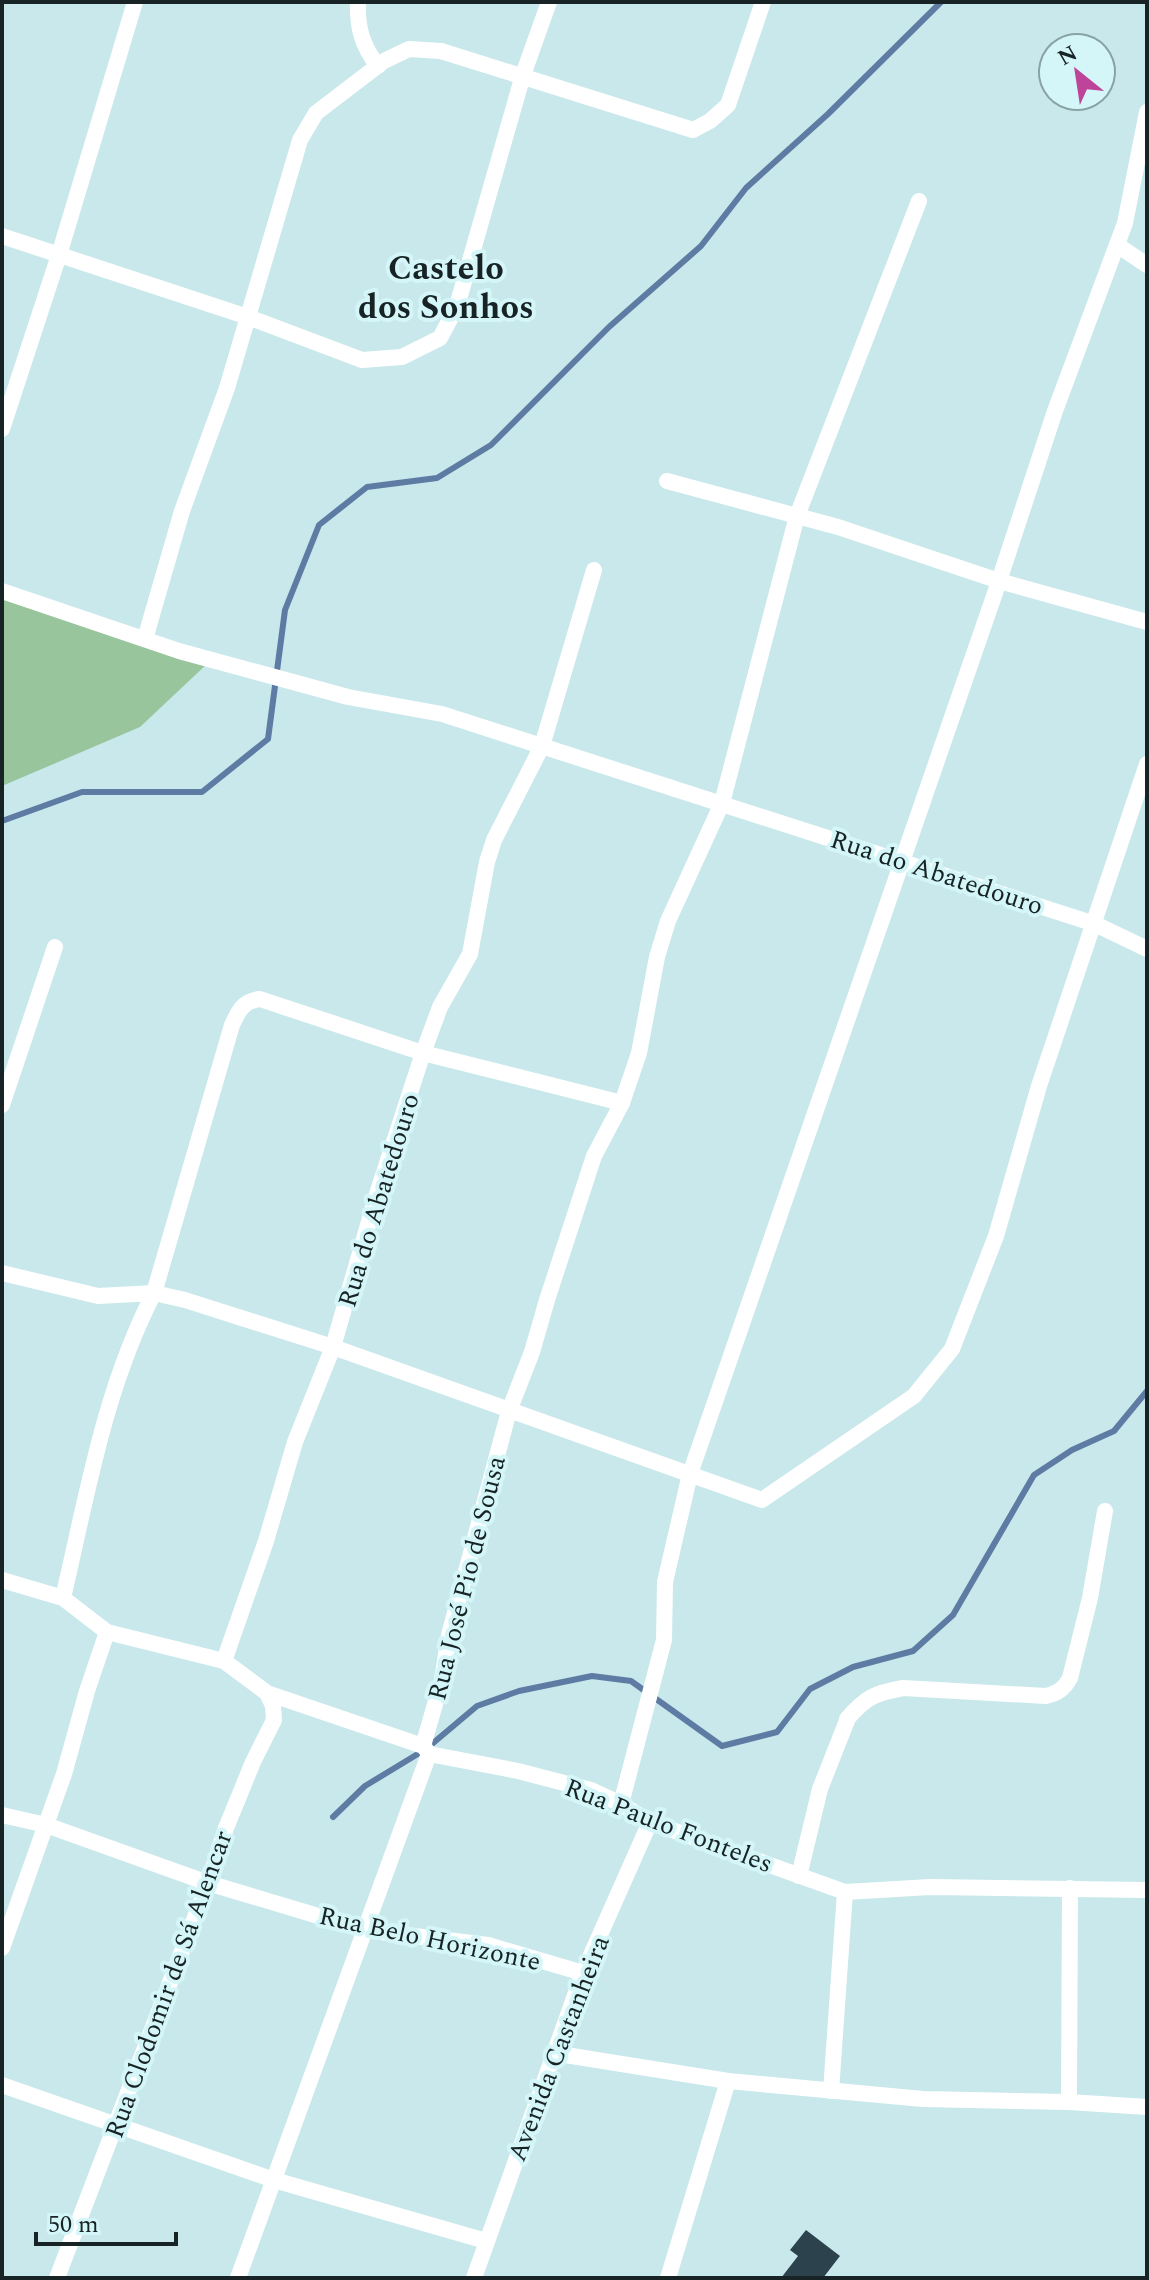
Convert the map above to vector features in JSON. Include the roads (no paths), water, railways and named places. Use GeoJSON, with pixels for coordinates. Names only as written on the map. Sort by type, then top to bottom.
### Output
{"type":"FeatureCollection","features":[{"type":"Feature","properties":{"kind":"street"},"geometry":{"type":"LineString","coordinates":[[2,429],[59,255],[135,2]]}},
{"type":"Feature","properties":{"kind":"street"},"geometry":{"type":"LineString","coordinates":[[358,2],[357,23],[366,51],[378,66]]}},
{"type":"Feature","properties":{"kind":"street"},"geometry":{"type":"LineString","coordinates":[[2,236],[248,317],[362,360],[402,357],[440,338],[457,306],[523,75],[549,2]]}},
{"type":"Feature","properties":{"kind":"street"},"geometry":{"type":"LineString","coordinates":[[145,639],[182,511],[227,388],[300,140],[316,113],[378,66],[409,49],[441,51],[693,130],[710,121],[728,105],[763,2]]}},
{"type":"Feature","properties":{"kind":"street"},"geometry":{"type":"LineString","coordinates":[[621,1804],[664,1640],[665,1582],[690,1474],[1055,411],[1125,223],[1147,112]]}},
{"type":"Feature","properties":{"kind":"street","name":"Rua José Pio de Sousa"},"geometry":{"type":"LineString","coordinates":[[238,2278],[365,1930],[426,1750],[449,1635],[509,1411],[532,1352],[594,1156],[622,1103],[639,1053],[657,957],[668,921],[722,803],[797,516],[919,201]]}},
{"type":"Feature","properties":{"kind":"street"},"geometry":{"type":"LineString","coordinates":[[1117,245],[1147,265]]}},
{"type":"Feature","properties":{"kind":"street"},"geometry":{"type":"LineString","coordinates":[[667,481],[838,527],[999,581],[1147,622]]}},
{"type":"Feature","properties":{"kind":"street","name":"Rua do Abatedouro"},"geometry":{"type":"LineString","coordinates":[[224,1661],[266,1541],[295,1442],[333,1347],[376,1197],[423,1053],[440,1007],[470,954],[494,840],[542,746],[594,570]]}},
{"type":"Feature","properties":{"kind":"street","name":"Rua do Abatedouro"},"geometry":{"type":"LineString","coordinates":[[2,591],[145,639],[348,697],[442,714],[1095,924],[1147,949]]}},
{"type":"Feature","properties":{"kind":"street"},"geometry":{"type":"LineString","coordinates":[[2,1273],[98,1296],[154,1293],[333,1347],[762,1500],[914,1396],[952,1349],[996,1236],[1039,1086],[1147,764]]}},
{"type":"Feature","properties":{"kind":"street"},"geometry":{"type":"LineString","coordinates":[[2,1105],[55,947]]}},
{"type":"Feature","properties":{"kind":"street"},"geometry":{"type":"LineString","coordinates":[[63,1598],[114,1390],[136,1327],[154,1293],[232,1025],[239,1009],[248,1001],[260,999],[423,1053],[622,1103]]}},
{"type":"Feature","properties":{"kind":"street"},"geometry":{"type":"LineString","coordinates":[[799,1876],[820,1789],[848,1719],[864,1699],[903,1688],[1046,1696],[1064,1688],[1070,1678],[1090,1598],[1105,1511]]}},
{"type":"Feature","properties":{"kind":"street"},"geometry":{"type":"LineString","coordinates":[[2,1580],[63,1598],[107,1632],[224,1661],[267,1693]]}},
{"type":"Feature","properties":{"kind":"street"},"geometry":{"type":"LineString","coordinates":[[2,1948],[64,1774],[107,1632]]}},
{"type":"Feature","properties":{"kind":"street","name":"Rua Paulo Fonteles"},"geometry":{"type":"LineString","coordinates":[[267,1693],[426,1750],[591,1790],[650,1822],[845,1892],[930,1887],[1147,1890]]}},
{"type":"Feature","properties":{"kind":"street","name":"Rua Clodomir de Sá Alencar"},"geometry":{"type":"LineString","coordinates":[[57,2278],[242,1788],[274,1720],[273,1706],[267,1693]]}},
{"type":"Feature","properties":{"kind":"street","name":"Rua Belo Horizonte"},"geometry":{"type":"LineString","coordinates":[[2,1815],[46,1825],[208,1883],[365,1930],[488,1945],[583,1973]]}},
{"type":"Feature","properties":{"kind":"street","name":"Avenida Castanheira"},"geometry":{"type":"LineString","coordinates":[[474,2278],[583,1973],[650,1822]]}},
{"type":"Feature","properties":{"kind":"street"},"geometry":{"type":"LineString","coordinates":[[1069,2102],[1070,1888]]}},
{"type":"Feature","properties":{"kind":"street"},"geometry":{"type":"LineString","coordinates":[[831,2091],[845,1892]]}},
{"type":"Feature","properties":{"kind":"street"},"geometry":{"type":"LineString","coordinates":[[553,2053],[728,2081],[831,2091],[923,2099],[1147,2107]]}},
{"type":"Feature","properties":{"kind":"street"},"geometry":{"type":"LineString","coordinates":[[668,2278],[728,2081]]}},
{"type":"Feature","properties":{"kind":"street"},"geometry":{"type":"LineString","coordinates":[[2,2085],[274,2180],[486,2241]]}},
{"type":"Feature","properties":{"kind":"waterway"},"geometry":{"type":"LineString","coordinates":[[2,821],[82,792],[202,792],[268,739],[285,610],[319,525],[367,487],[437,478],[491,445],[609,327],[701,246],[746,188],[828,114],[941,2]]}},
{"type":"Feature","properties":{"kind":"waterway"},"geometry":{"type":"LineString","coordinates":[[333,1817],[365,1786],[426,1749],[477,1706],[519,1691],[592,1676],[631,1681],[722,1746],[777,1732],[810,1689],[853,1667],[913,1651],[953,1615],[1034,1475],[1072,1450],[1114,1431],[1147,1391]]}},
{"type":"Feature","properties":{"kind":"district","name":"Castelo dos Sonhos"},"geometry":{"type":"Point","coordinates":[446,286]}}]}
